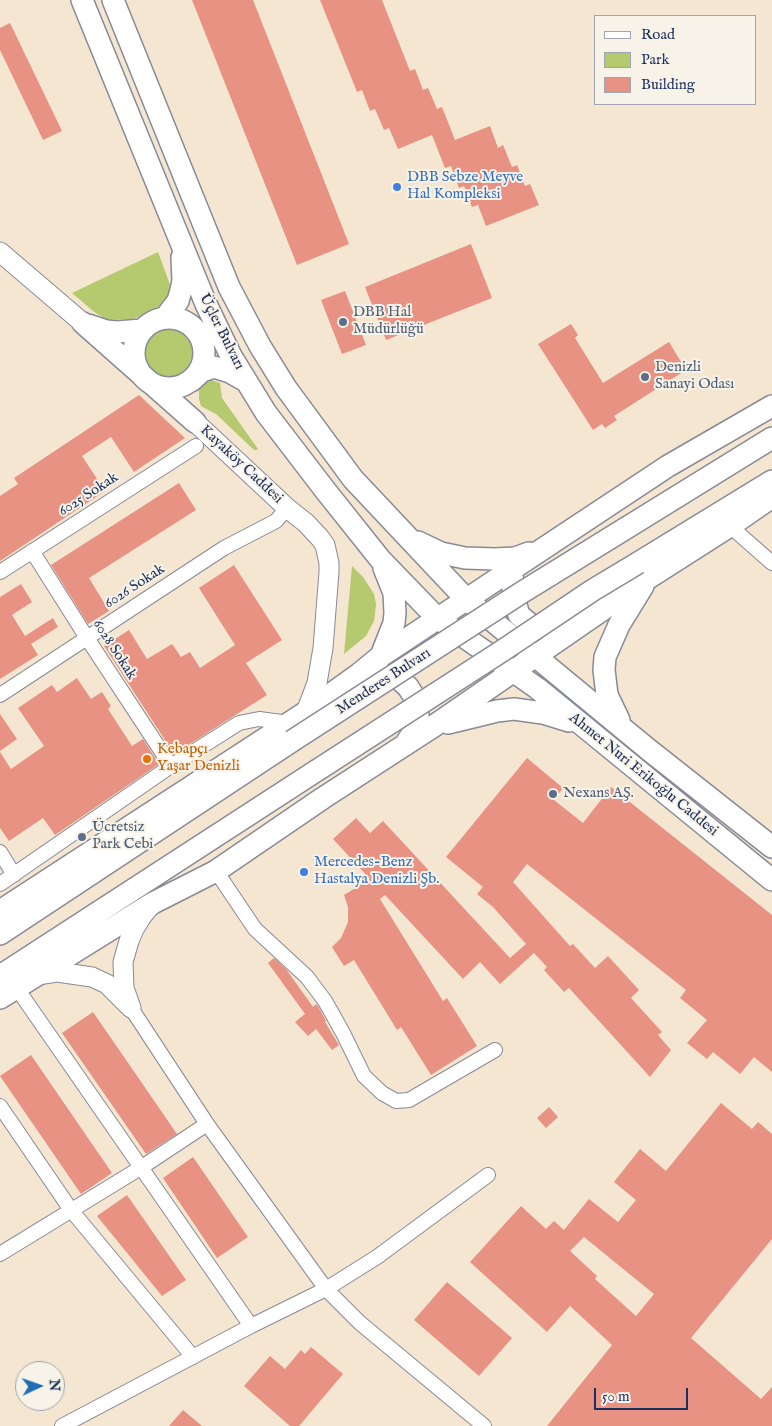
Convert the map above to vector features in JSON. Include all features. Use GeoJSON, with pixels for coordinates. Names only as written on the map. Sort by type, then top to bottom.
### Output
{"type":"FeatureCollection","features":[{"type":"Feature","properties":{"kind":"main road","name":"Üçler Bulvarı"},"geometry":{"type":"LineString","coordinates":[[82,0],[206,304],[246,381],[266,413],[380,559],[437,618]]}},
{"type":"Feature","properties":{"kind":"main road","name":"Üçler Bulvarı"},"geometry":{"type":"LineString","coordinates":[[113,0],[223,272],[260,346],[286,388],[353,479],[466,599]]}},
{"type":"Feature","properties":{"kind":"main road"},"geometry":{"type":"LineString","coordinates":[[165,318],[178,301],[181,290],[183,270],[182,247]]}},
{"type":"Feature","properties":{"kind":"main road"},"geometry":{"type":"LineString","coordinates":[[197,419],[188,398],[188,390],[192,379],[200,370],[203,358],[203,346],[198,334],[182,320],[165,318],[150,323],[142,330],[136,340],[134,362],[139,372],[158,387],[182,386],[192,379],[202,371],[214,367],[230,372],[246,381]]}},
{"type":"Feature","properties":{"kind":"main road"},"geometry":{"type":"LineString","coordinates":[[83,323],[106,331],[142,330]]}},
{"type":"Feature","properties":{"kind":"main road"},"geometry":{"type":"LineString","coordinates":[[83,323],[144,377],[197,419]]}},
{"type":"Feature","properties":{"kind":"main road"},"geometry":{"type":"LineString","coordinates":[[0,911],[296,725],[381,656],[668,466],[772,406]]}},
{"type":"Feature","properties":{"kind":"main road","name":"Menderes Bulvarı"},"geometry":{"type":"LineString","coordinates":[[0,934],[296,725],[521,592],[772,438]]}},
{"type":"Feature","properties":{"kind":"main road"},"geometry":{"type":"LineString","coordinates":[[4,989],[37,975],[153,902],[216,871],[536,657],[577,628],[642,571],[772,481]]}},
{"type":"Feature","properties":{"kind":"main road"},"geometry":{"type":"LineString","coordinates":[[4,989],[316,771],[593,590],[642,571],[730,526],[772,497]]}},
{"type":"Feature","properties":{"kind":"main road"},"geometry":{"type":"LineString","coordinates":[[405,535],[442,553],[465,558],[515,558],[539,551]]}},
{"type":"Feature","properties":{"kind":"main road"},"geometry":{"type":"LineString","coordinates":[[539,551],[518,567],[513,581],[513,595],[519,615],[532,626],[555,630],[577,628]]}},
{"type":"Feature","properties":{"kind":"main road"},"geometry":{"type":"LineString","coordinates":[[380,559],[390,582],[395,604],[394,623],[381,656]]}},
{"type":"Feature","properties":{"kind":"main road"},"geometry":{"type":"LineString","coordinates":[[625,729],[616,717],[607,695],[604,670],[611,640],[642,571]]}},
{"type":"Feature","properties":{"kind":"main road","name":"Ahmet Nuri Erikoğlu Caddesi"},"geometry":{"type":"LineString","coordinates":[[466,599],[649,750],[772,847]]}},
{"type":"Feature","properties":{"kind":"main road","name":"Ahmet Nuri Erikoğlu Caddesi"},"geometry":{"type":"LineString","coordinates":[[437,618],[514,671],[772,880]]}},
{"type":"Feature","properties":{"kind":"main road"},"geometry":{"type":"LineString","coordinates":[[359,674],[386,674],[398,678],[408,687],[415,698],[418,715],[416,729],[405,745]]}},
{"type":"Feature","properties":{"kind":"main road"},"geometry":{"type":"LineString","coordinates":[[431,728],[497,711],[514,709],[542,713],[581,725]]}},
{"type":"Feature","properties":{"kind":"street"},"geometry":{"type":"LineString","coordinates":[[0,252],[83,323]]}},
{"type":"Feature","properties":{"kind":"street","name":"Kayaköy Caddesi"},"geometry":{"type":"LineString","coordinates":[[197,419],[267,475],[287,508],[306,523],[325,546],[329,563],[328,597],[321,662],[317,683],[296,725]]}},
{"type":"Feature","properties":{"kind":"street","name":"6025 Sokak"},"geometry":{"type":"LineString","coordinates":[[0,572],[196,446]]}},
{"type":"Feature","properties":{"kind":"street","name":"6026 Sokak"},"geometry":{"type":"LineString","coordinates":[[0,695],[224,548],[276,521],[287,508]]}},
{"type":"Feature","properties":{"kind":"street"},"geometry":{"type":"LineString","coordinates":[[730,526],[772,563]]}},
{"type":"Feature","properties":{"kind":"street","name":"6028 Sokak"},"geometry":{"type":"LineString","coordinates":[[32,551],[171,766]]}},
{"type":"Feature","properties":{"kind":"street"},"geometry":{"type":"LineString","coordinates":[[0,884],[171,766],[240,723],[259,719],[296,725]]}},
{"type":"Feature","properties":{"kind":"street"},"geometry":{"type":"LineString","coordinates":[[0,852],[14,875]]}},
{"type":"Feature","properties":{"kind":"street"},"geometry":{"type":"LineString","coordinates":[[216,871],[256,929],[307,977],[343,1033],[364,1076],[382,1094],[396,1101],[409,1100],[495,1050]]}},
{"type":"Feature","properties":{"kind":"street"},"geometry":{"type":"LineString","coordinates":[[131,1008],[124,988],[122,972],[125,953],[134,929],[153,902]]}},
{"type":"Feature","properties":{"kind":"street"},"geometry":{"type":"LineString","coordinates":[[37,975],[57,972],[92,977],[107,984],[131,1008],[206,1124],[326,1289],[360,1323],[484,1426]]}},
{"type":"Feature","properties":{"kind":"street"},"geometry":{"type":"LineString","coordinates":[[4,989],[142,1167],[251,1326]]}},
{"type":"Feature","properties":{"kind":"street"},"geometry":{"type":"LineString","coordinates":[[0,1106],[71,1210],[193,1357]]}},
{"type":"Feature","properties":{"kind":"street"},"geometry":{"type":"LineString","coordinates":[[0,1254],[142,1167],[206,1124]]}},
{"type":"Feature","properties":{"kind":"street"},"geometry":{"type":"LineString","coordinates":[[62,1426],[251,1326],[326,1289],[377,1257],[488,1175]]}},
{"type":"Feature","properties":{"kind":"green space"},"geometry":{"type":"Polygon","coordinates":[[[158,252],[172,290],[164,303],[149,313],[133,319],[107,320],[72,293],[158,252]]]}},
{"type":"Feature","properties":{"kind":"green space"},"geometry":{"type":"Polygon","coordinates":[[[164,327],[174,327],[188,334],[195,348],[195,358],[188,372],[174,379],[164,379],[154,375],[147,368],[143,358],[143,348],[147,338],[154,331],[164,327]]]}},
{"type":"Feature","properties":{"kind":"green space"},"geometry":{"type":"Polygon","coordinates":[[[208,379],[220,383],[222,398],[257,450],[254,450],[216,414],[201,406],[199,388],[208,379]]]}},
{"type":"Feature","properties":{"kind":"green space"},"geometry":{"type":"Polygon","coordinates":[[[352,566],[363,577],[374,594],[376,604],[374,621],[366,636],[344,654],[352,566]]]}},
{"type":"Feature","properties":{"kind":"building"},"geometry":{"type":"Polygon","coordinates":[[[192,0],[253,0],[349,244],[297,265],[192,0]]]}},
{"type":"Feature","properties":{"kind":"building"},"geometry":{"type":"Polygon","coordinates":[[[320,0],[382,0],[410,71],[415,69],[423,90],[428,88],[437,109],[442,107],[455,140],[490,126],[498,148],[503,145],[512,167],[517,165],[525,186],[530,184],[539,205],[486,226],[478,205],[472,207],[464,186],[459,188],[451,166],[445,168],[432,135],[398,149],[389,128],[384,130],[375,109],[370,111],[362,90],[357,92],[320,0]]]}},
{"type":"Feature","properties":{"kind":"building"},"geometry":{"type":"Polygon","coordinates":[[[10,23],[62,131],[43,140],[0,50],[0,28],[10,23]]]}},
{"type":"Feature","properties":{"kind":"building"},"geometry":{"type":"Polygon","coordinates":[[[471,244],[492,298],[386,340],[365,287],[471,244]]]}},
{"type":"Feature","properties":{"kind":"building","name":"DBB Hal Müdürlüğü"},"geometry":{"type":"Polygon","coordinates":[[[345,291],[366,345],[342,354],[321,300],[345,291]]]}},
{"type":"Feature","properties":{"kind":"building","name":"Denizli Sanayi Odası"},"geometry":{"type":"Polygon","coordinates":[[[571,324],[578,335],[575,338],[603,383],[669,342],[686,370],[614,416],[617,420],[605,428],[602,424],[593,430],[538,344],[571,324]]]}},
{"type":"Feature","properties":{"kind":"building"},"geometry":{"type":"Polygon","coordinates":[[[139,395],[185,438],[134,472],[111,437],[82,456],[105,491],[0,561],[0,496],[18,484],[14,478],[139,395]]]}},
{"type":"Feature","properties":{"kind":"building"},"geometry":{"type":"Polygon","coordinates":[[[179,483],[196,510],[89,578],[109,611],[88,624],[51,565],[179,483]]]}},
{"type":"Feature","properties":{"kind":"building"},"geometry":{"type":"Polygon","coordinates":[[[234,565],[282,640],[246,663],[267,695],[174,754],[104,646],[129,630],[147,659],[172,644],[181,657],[190,652],[200,668],[235,645],[199,588],[234,565]]]}},
{"type":"Feature","properties":{"kind":"building"},"geometry":{"type":"Polygon","coordinates":[[[21,584],[32,602],[12,615],[25,636],[53,618],[58,627],[31,644],[38,655],[0,679],[0,597],[21,584]]]}},
{"type":"Feature","properties":{"kind":"building"},"geometry":{"type":"Polygon","coordinates":[[[77,678],[91,699],[102,692],[111,706],[108,709],[132,746],[143,739],[159,764],[55,835],[43,818],[9,841],[0,828],[0,752],[11,769],[44,746],[18,708],[52,685],[57,692],[77,678]]]}},
{"type":"Feature","properties":{"kind":"building"},"geometry":{"type":"Polygon","coordinates":[[[0,714],[17,739],[0,751],[0,714]]]}},
{"type":"Feature","properties":{"kind":"building"},"geometry":{"type":"Polygon","coordinates":[[[527,758],[563,788],[554,800],[583,823],[611,787],[772,915],[772,1072],[754,1057],[740,1074],[713,1052],[707,1059],[687,1043],[707,1020],[680,998],[686,990],[527,864],[513,882],[570,946],[573,944],[595,968],[608,956],[639,990],[631,998],[662,1032],[658,1035],[671,1050],[650,1077],[569,988],[564,992],[544,970],[547,967],[534,953],[500,984],[480,962],[463,979],[385,895],[380,899],[443,1001],[447,998],[477,1046],[431,1075],[401,1027],[397,1030],[354,960],[344,966],[332,947],[341,938],[348,922],[348,907],[344,895],[370,879],[333,839],[356,818],[370,833],[383,821],[510,958],[526,944],[493,907],[477,894],[483,887],[446,857],[527,758]]]}},
{"type":"Feature","properties":{"kind":"building"},"geometry":{"type":"Polygon","coordinates":[[[274,958],[286,969],[313,1007],[316,1004],[318,1006],[339,1045],[332,1050],[316,1029],[308,1036],[295,1022],[305,1014],[268,963],[274,958]]]}},
{"type":"Feature","properties":{"kind":"building"},"geometry":{"type":"Polygon","coordinates":[[[93,1012],[177,1134],[146,1154],[62,1033],[93,1012]]]}},
{"type":"Feature","properties":{"kind":"building"},"geometry":{"type":"Polygon","coordinates":[[[31,1055],[112,1173],[81,1194],[0,1076],[31,1055]]]}},
{"type":"Feature","properties":{"kind":"building"},"geometry":{"type":"Polygon","coordinates":[[[721,1103],[752,1129],[758,1122],[772,1134],[772,1239],[691,1338],[761,1399],[772,1387],[772,1426],[547,1426],[612,1345],[570,1306],[547,1332],[470,1262],[521,1206],[546,1229],[554,1221],[564,1230],[589,1199],[618,1222],[636,1200],[614,1182],[640,1149],[666,1171],[721,1103]],[[584,1237],[570,1251],[597,1276],[595,1279],[636,1316],[654,1294],[584,1237]]]}},
{"type":"Feature","properties":{"kind":"building"},"geometry":{"type":"Polygon","coordinates":[[[549,1107],[558,1117],[546,1128],[537,1118],[549,1107]]]}},
{"type":"Feature","properties":{"kind":"building"},"geometry":{"type":"Polygon","coordinates":[[[193,1157],[248,1237],[217,1258],[163,1178],[193,1157]]]}},
{"type":"Feature","properties":{"kind":"building"},"geometry":{"type":"Polygon","coordinates":[[[127,1195],[186,1280],[162,1296],[97,1216],[127,1195]]]}},
{"type":"Feature","properties":{"kind":"building"},"geometry":{"type":"Polygon","coordinates":[[[447,1282],[512,1338],[479,1376],[414,1320],[447,1282]]]}},
{"type":"Feature","properties":{"kind":"building"},"geometry":{"type":"Polygon","coordinates":[[[311,1347],[343,1374],[299,1426],[290,1426],[244,1386],[270,1356],[285,1369],[301,1350],[305,1354],[311,1347]]]}},
{"type":"Feature","properties":{"kind":"building"},"geometry":{"type":"Polygon","coordinates":[[[183,1410],[202,1426],[169,1426],[183,1410]]]}},
{"type":"Feature","properties":{"kind":"place","name":"DBB Sebze Meyve Hal Kompleksi"},"geometry":{"type":"Point","coordinates":[397,187]}},
{"type":"Feature","properties":{"kind":"place","name":"DBB Hal Müdürlüğü"},"geometry":{"type":"Point","coordinates":[343,322]}},
{"type":"Feature","properties":{"kind":"place","name":"Denizli Sanayi Odası"},"geometry":{"type":"Point","coordinates":[645,377]}},
{"type":"Feature","properties":{"kind":"place","name":"Kebapçı Yaşar Denizli"},"geometry":{"type":"Point","coordinates":[147,759]}},
{"type":"Feature","properties":{"kind":"place","name":"Nexans AŞ."},"geometry":{"type":"Point","coordinates":[553,794]}},
{"type":"Feature","properties":{"kind":"place","name":"Ücretsiz Park Cebi"},"geometry":{"type":"Point","coordinates":[82,837]}},
{"type":"Feature","properties":{"kind":"place","name":"Mercedes-Benz Hastalya Denizli Şb."},"geometry":{"type":"Point","coordinates":[304,872]}}]}
